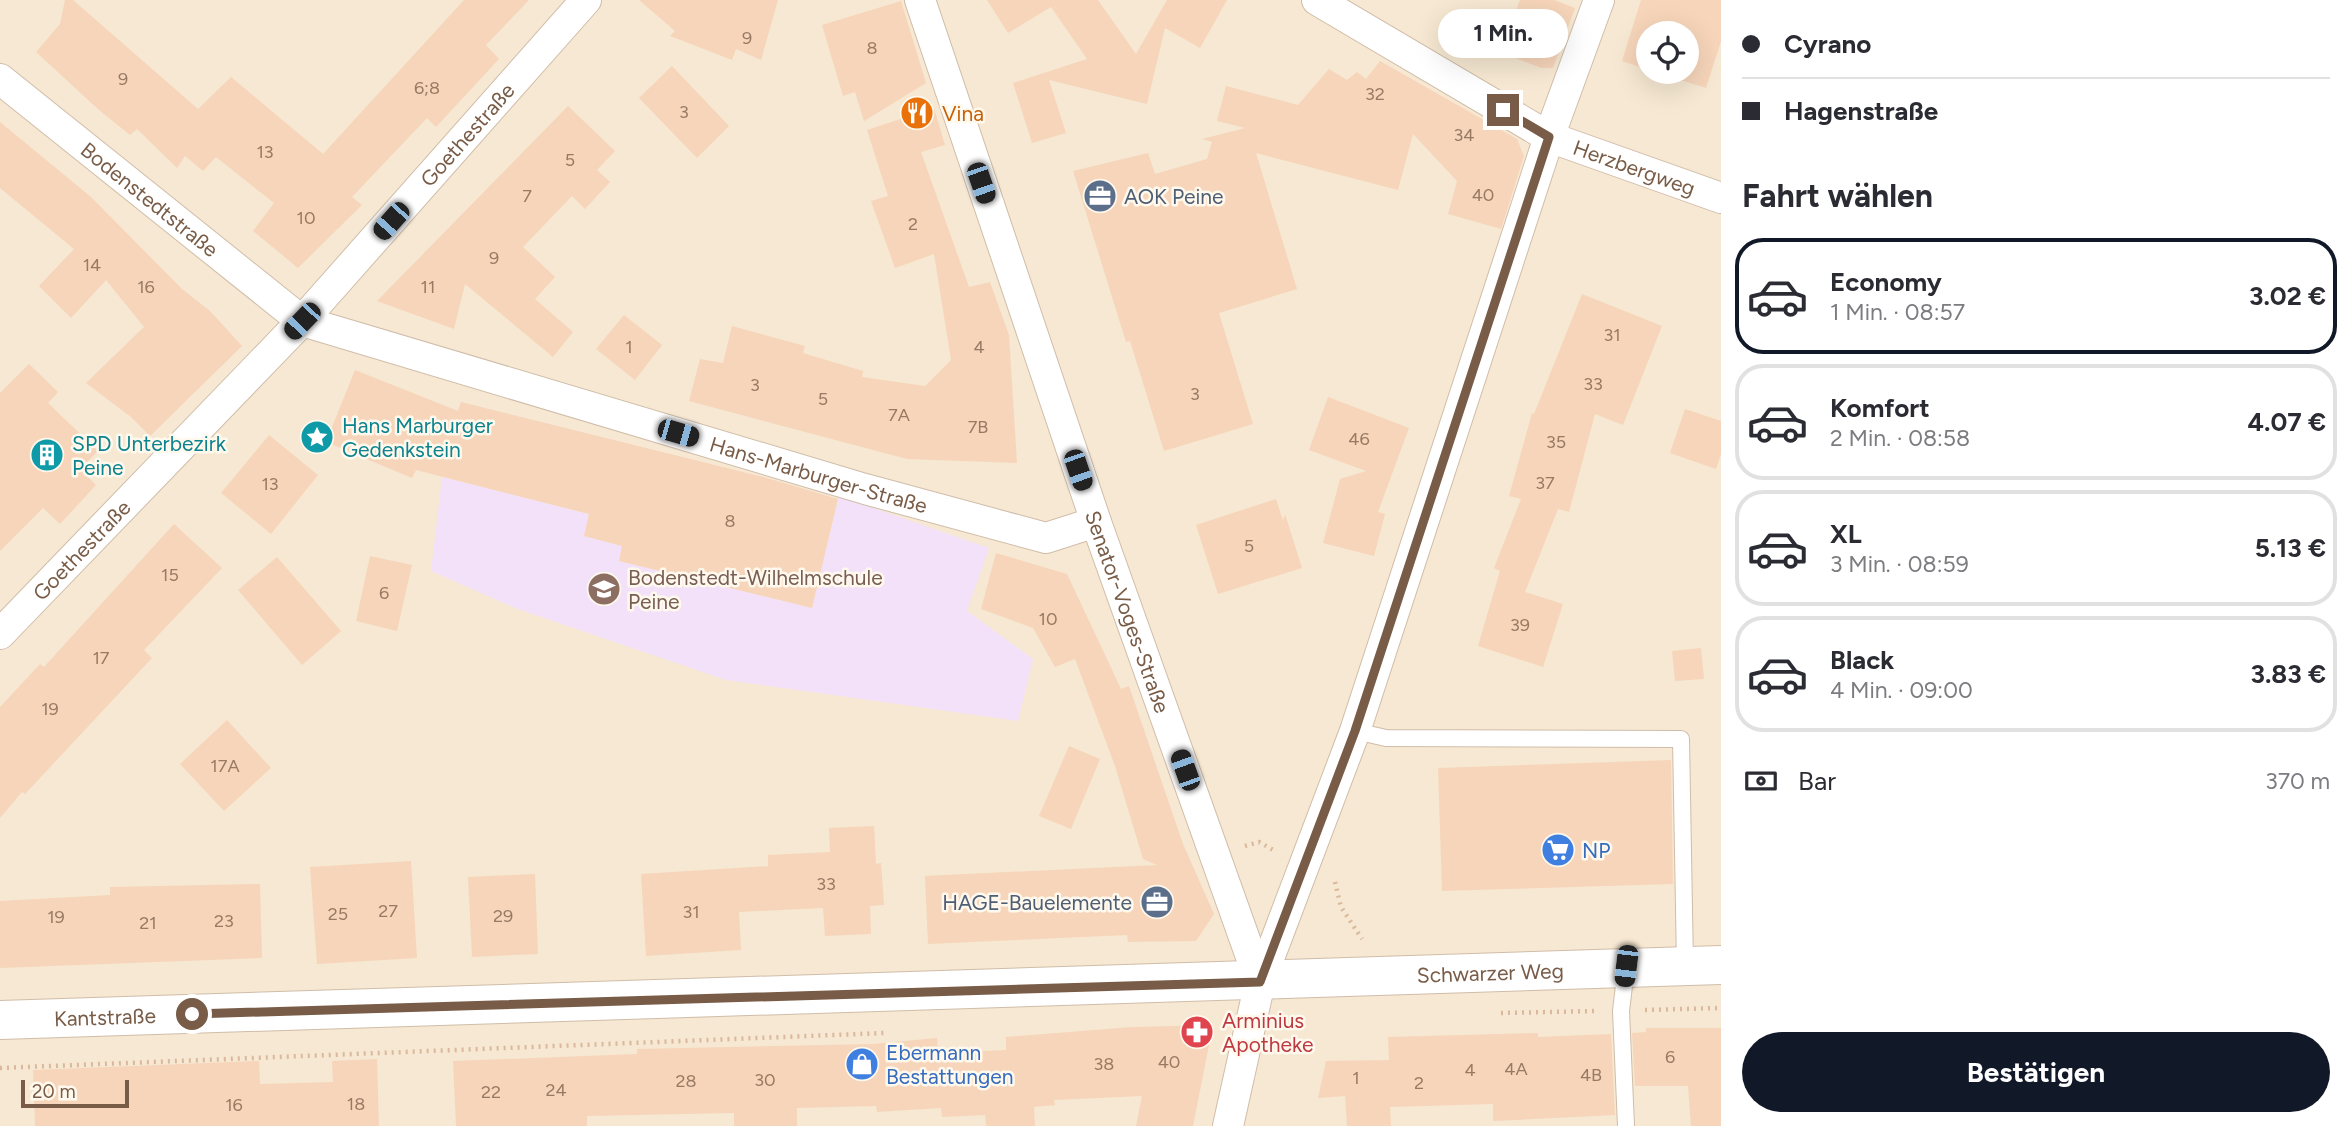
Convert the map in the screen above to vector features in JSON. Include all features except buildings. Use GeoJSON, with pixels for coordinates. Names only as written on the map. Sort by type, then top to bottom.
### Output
{"type":"FeatureCollection","features":[{"type":"Feature","properties":{"kind":"street","name":"Goethestraße"},"geometry":{"type":"LineString","coordinates":[[0,634],[302,321],[586,0]]}},
{"type":"Feature","properties":{"kind":"street","name":"Senator-Voges-Straße"},"geometry":{"type":"LineString","coordinates":[[920,0],[1096,522],[1260,982]]}},
{"type":"Feature","properties":{"kind":"street","name":"Herzbergweg"},"geometry":{"type":"LineString","coordinates":[[1317,0],[1549,137],[1721,198]]}},
{"type":"Feature","properties":{"kind":"street"},"geometry":{"type":"LineString","coordinates":[[1228,1126],[1260,982],[1355,731],[1549,137],[1599,0]]}},
{"type":"Feature","properties":{"kind":"street","name":"Bodenstedtstraße"},"geometry":{"type":"LineString","coordinates":[[0,79],[302,321]]}},
{"type":"Feature","properties":{"kind":"street","name":"Hans-Marburger-Straße"},"geometry":{"type":"LineString","coordinates":[[302,321],[852,485],[1046,538],[1096,522]]}},
{"type":"Feature","properties":{"kind":"street","name":"Schwarzer Weg"},"geometry":{"type":"LineString","coordinates":[[1260,982],[1703,965]]}},
{"type":"Feature","properties":{"kind":"street","name":"Kantstraße"},"geometry":{"type":"LineString","coordinates":[[0,1020],[1260,982]]}},
{"type":"Feature","properties":{"kind":"lane"},"geometry":{"type":"LineString","coordinates":[[1355,731],[1386,738],[1681,739],[1703,965]]}},
{"type":"Feature","properties":{"kind":"lane"},"geometry":{"type":"LineString","coordinates":[[1626,966],[1621,1010],[1626,1126]]}},
{"type":"Feature","properties":{"kind":"path"},"geometry":{"type":"LineString","coordinates":[[1496,1013],[1721,1008]]}},
{"type":"Feature","properties":{"kind":"path"},"geometry":{"type":"LineString","coordinates":[[0,1068],[892,1032]]}},
{"type":"Feature","properties":{"kind":"shaded area"},"geometry":{"type":"Polygon","coordinates":[[[0,0],[1721,0],[1721,1126],[0,1126],[0,0]]]}},
{"type":"Feature","properties":{"kind":"shaded area","name":"Bodenstedt-Wilhelmschule Peine"},"geometry":{"type":"Polygon","coordinates":[[[442,477],[589,514],[584,536],[622,546],[619,561],[812,608],[839,496],[989,548],[967,611],[1033,659],[1018,721],[726,680],[515,608],[431,571],[442,477]]]}},
{"type":"Feature","properties":{"kind":"place","name":"Vina"},"geometry":{"type":"Point","coordinates":[917,113]}},
{"type":"Feature","properties":{"kind":"place","name":"AOK Peine"},"geometry":{"type":"Point","coordinates":[1100,196]}},
{"type":"Feature","properties":{"kind":"place","name":"Hans Marburger Gedenkstein"},"geometry":{"type":"Point","coordinates":[317,437]}},
{"type":"Feature","properties":{"kind":"place","name":"SPD Unterbezirk Peine"},"geometry":{"type":"Point","coordinates":[47,455]}},
{"type":"Feature","properties":{"kind":"place","name":"Bodenstedt-Wilhelmschule Peine"},"geometry":{"type":"Point","coordinates":[604,589]}},
{"type":"Feature","properties":{"kind":"place","name":"NP"},"geometry":{"type":"Point","coordinates":[1558,850]}},
{"type":"Feature","properties":{"kind":"place","name":"HAGE-Bauelemente"},"geometry":{"type":"Point","coordinates":[1157,902]}},
{"type":"Feature","properties":{"kind":"place","name":"Arminius Apotheke"},"geometry":{"type":"Point","coordinates":[1197,1032]}},
{"type":"Feature","properties":{"kind":"place","name":"Ebermann Bestattungen"},"geometry":{"type":"Point","coordinates":[862,1064]}},
{"type":"Feature","properties":{"kind":"route"},"geometry":{"type":"LineString","coordinates":[[192,1014],[1260,982],[1355,731],[1549,137],[1503,110]]}}]}
